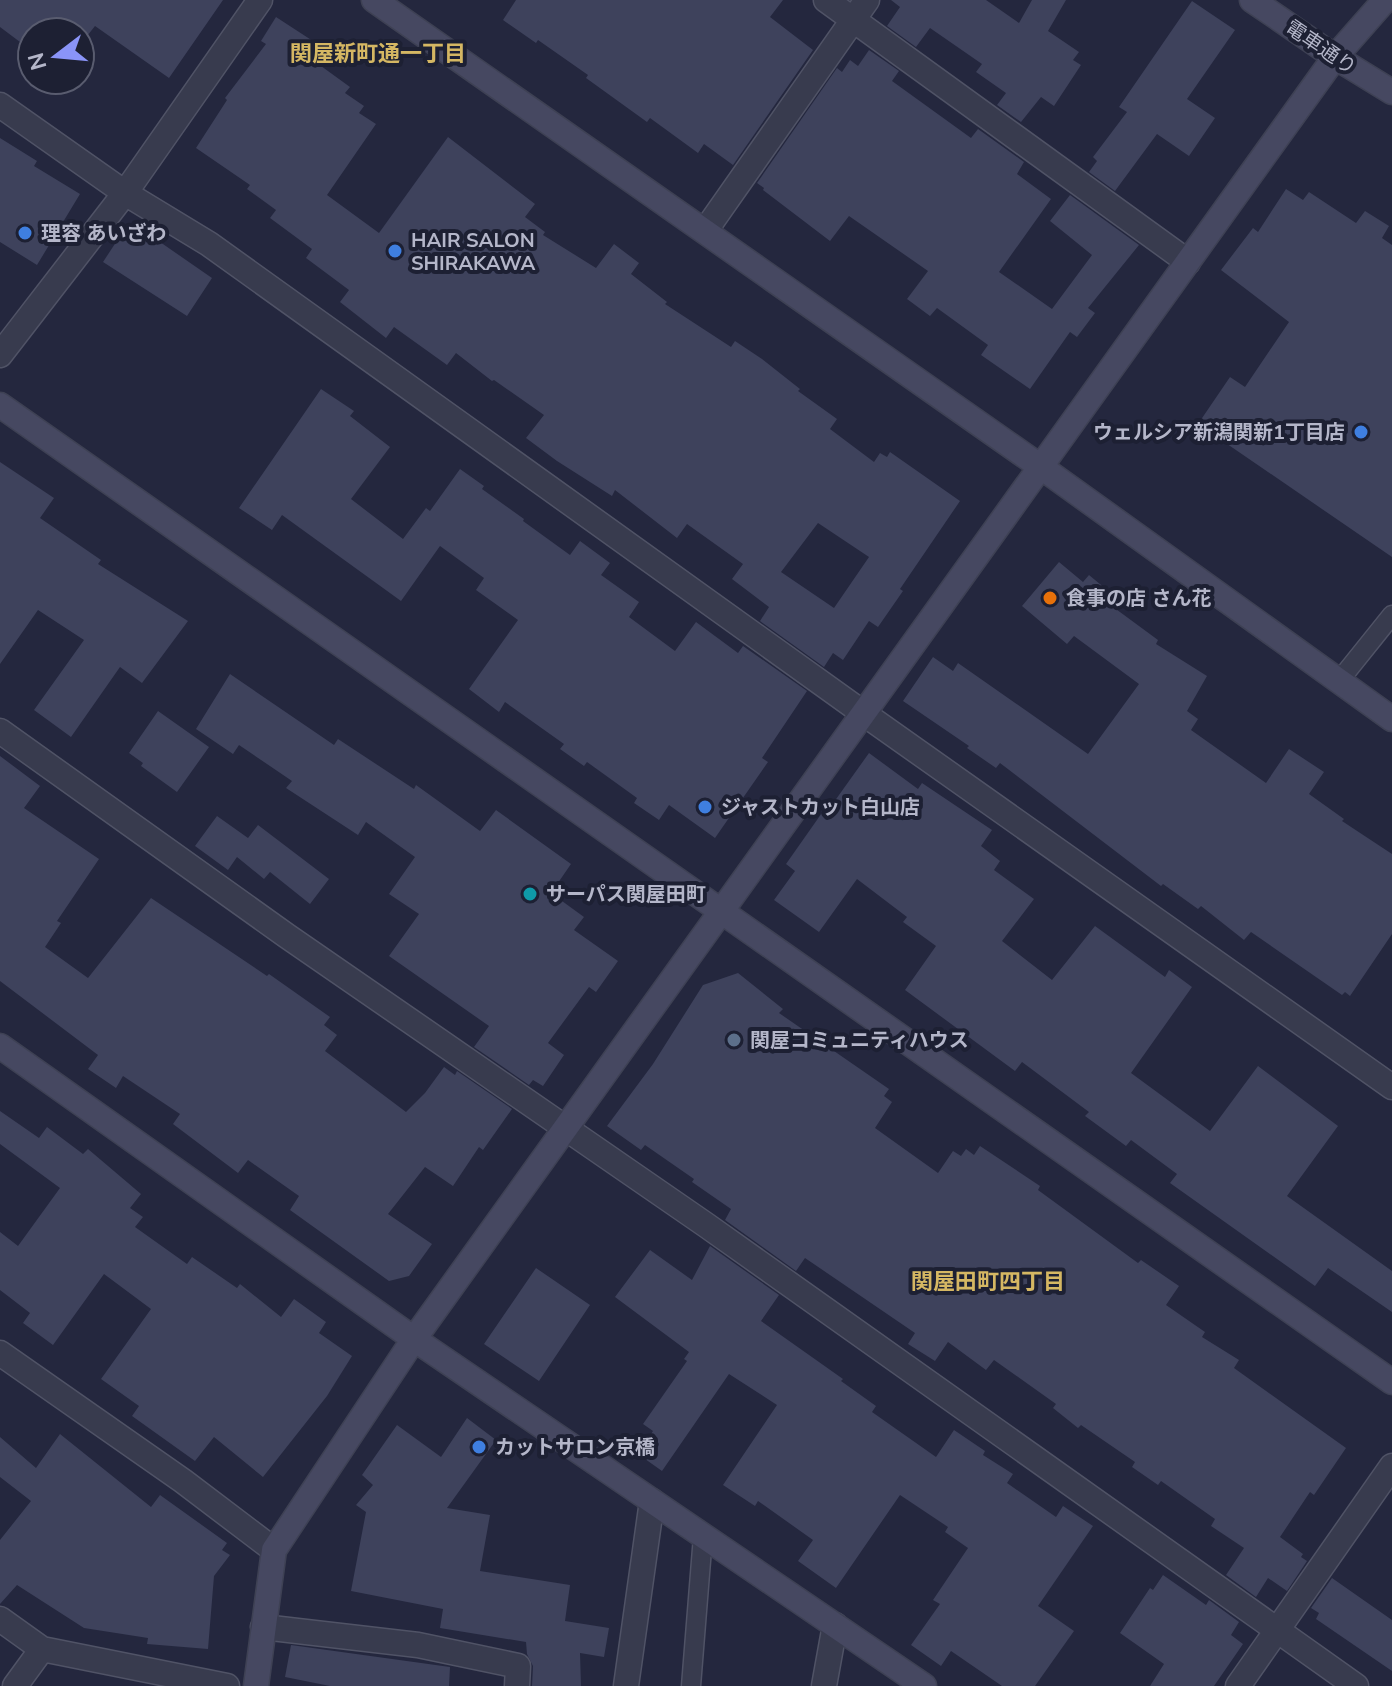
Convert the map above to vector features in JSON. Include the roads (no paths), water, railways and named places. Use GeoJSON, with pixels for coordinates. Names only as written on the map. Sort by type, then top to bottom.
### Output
{"type":"FeatureCollection","features":[{"type":"Feature","properties":{"kind":"street"},"geometry":{"type":"LineString","coordinates":[[0,355],[125,193],[260,0]]}},
{"type":"Feature","properties":{"kind":"street"},"geometry":{"type":"LineString","coordinates":[[374,0],[1041,467],[1392,719]]}},
{"type":"Feature","properties":{"kind":"street"},"geometry":{"type":"LineString","coordinates":[[826,0],[860,10],[1188,262]]}},
{"type":"Feature","properties":{"kind":"street","name":"電車通り"},"geometry":{"type":"LineString","coordinates":[[1252,0],[1392,92]]}},
{"type":"Feature","properties":{"kind":"street"},"geometry":{"type":"LineString","coordinates":[[256,1686],[274,1550],[414,1339],[1335,57],[1385,0]]}},
{"type":"Feature","properties":{"kind":"street"},"geometry":{"type":"LineString","coordinates":[[705,231],[860,10]]}},
{"type":"Feature","properties":{"kind":"street"},"geometry":{"type":"LineString","coordinates":[[0,105],[125,193],[209,244],[863,713],[1392,1087]]}},
{"type":"Feature","properties":{"kind":"street"},"geometry":{"type":"LineString","coordinates":[[0,405],[1392,1382]]}},
{"type":"Feature","properties":{"kind":"street"},"geometry":{"type":"LineString","coordinates":[[0,731],[287,936],[706,1225],[1356,1686]]}},
{"type":"Feature","properties":{"kind":"street"},"geometry":{"type":"LineString","coordinates":[[0,1046],[414,1339],[924,1686]]}},
{"type":"Feature","properties":{"kind":"street"},"geometry":{"type":"LineString","coordinates":[[0,1353],[183,1481],[274,1550]]}},
{"type":"Feature","properties":{"kind":"street"},"geometry":{"type":"LineString","coordinates":[[1238,1686],[1392,1466]]}},
{"type":"Feature","properties":{"kind":"street"},"geometry":{"type":"LineString","coordinates":[[626,1686],[652,1501]]}},
{"type":"Feature","properties":{"kind":"street"},"geometry":{"type":"LineString","coordinates":[[0,1619],[42,1649],[227,1686]]}},
{"type":"Feature","properties":{"kind":"street"},"geometry":{"type":"LineString","coordinates":[[824,1686],[835,1625]]}},
{"type":"Feature","properties":{"kind":"street"},"geometry":{"type":"LineString","coordinates":[[263,1627],[418,1645],[518,1666],[517,1686]]}},
{"type":"Feature","properties":{"kind":"street"},"geometry":{"type":"LineString","coordinates":[[15,1686],[42,1649]]}},
{"type":"Feature","properties":{"kind":"lane"},"geometry":{"type":"LineString","coordinates":[[1339,681],[1392,615]]}},
{"type":"Feature","properties":{"kind":"lane"},"geometry":{"type":"LineString","coordinates":[[691,1686],[703,1536]]}},
{"type":"Feature","properties":{"kind":"place","name":"理容 あいざわ"},"geometry":{"type":"Point","coordinates":[25,233]}},
{"type":"Feature","properties":{"kind":"place","name":"HAIR SALON SHIRAKAWA"},"geometry":{"type":"Point","coordinates":[395,251]}},
{"type":"Feature","properties":{"kind":"place","name":"ウェルシア新潟関新1丁目店"},"geometry":{"type":"Point","coordinates":[1361,432]}},
{"type":"Feature","properties":{"kind":"place","name":"食事の店 さん花"},"geometry":{"type":"Point","coordinates":[1050,598]}},
{"type":"Feature","properties":{"kind":"place","name":"ジャストカット白山店"},"geometry":{"type":"Point","coordinates":[705,807]}},
{"type":"Feature","properties":{"kind":"place","name":"サーパス関屋田町"},"geometry":{"type":"Point","coordinates":[530,894]}},
{"type":"Feature","properties":{"kind":"place","name":"関屋コミュニティハウス"},"geometry":{"type":"Point","coordinates":[734,1040]}},
{"type":"Feature","properties":{"kind":"place","name":"カットサロン京橋"},"geometry":{"type":"Point","coordinates":[479,1447]}},
{"type":"Feature","properties":{"kind":"district","name":"関屋新町通一丁目"},"geometry":{"type":"Point","coordinates":[378,53]}},
{"type":"Feature","properties":{"kind":"district","name":"関屋田町四丁目"},"geometry":{"type":"Point","coordinates":[988,1281]}}]}
